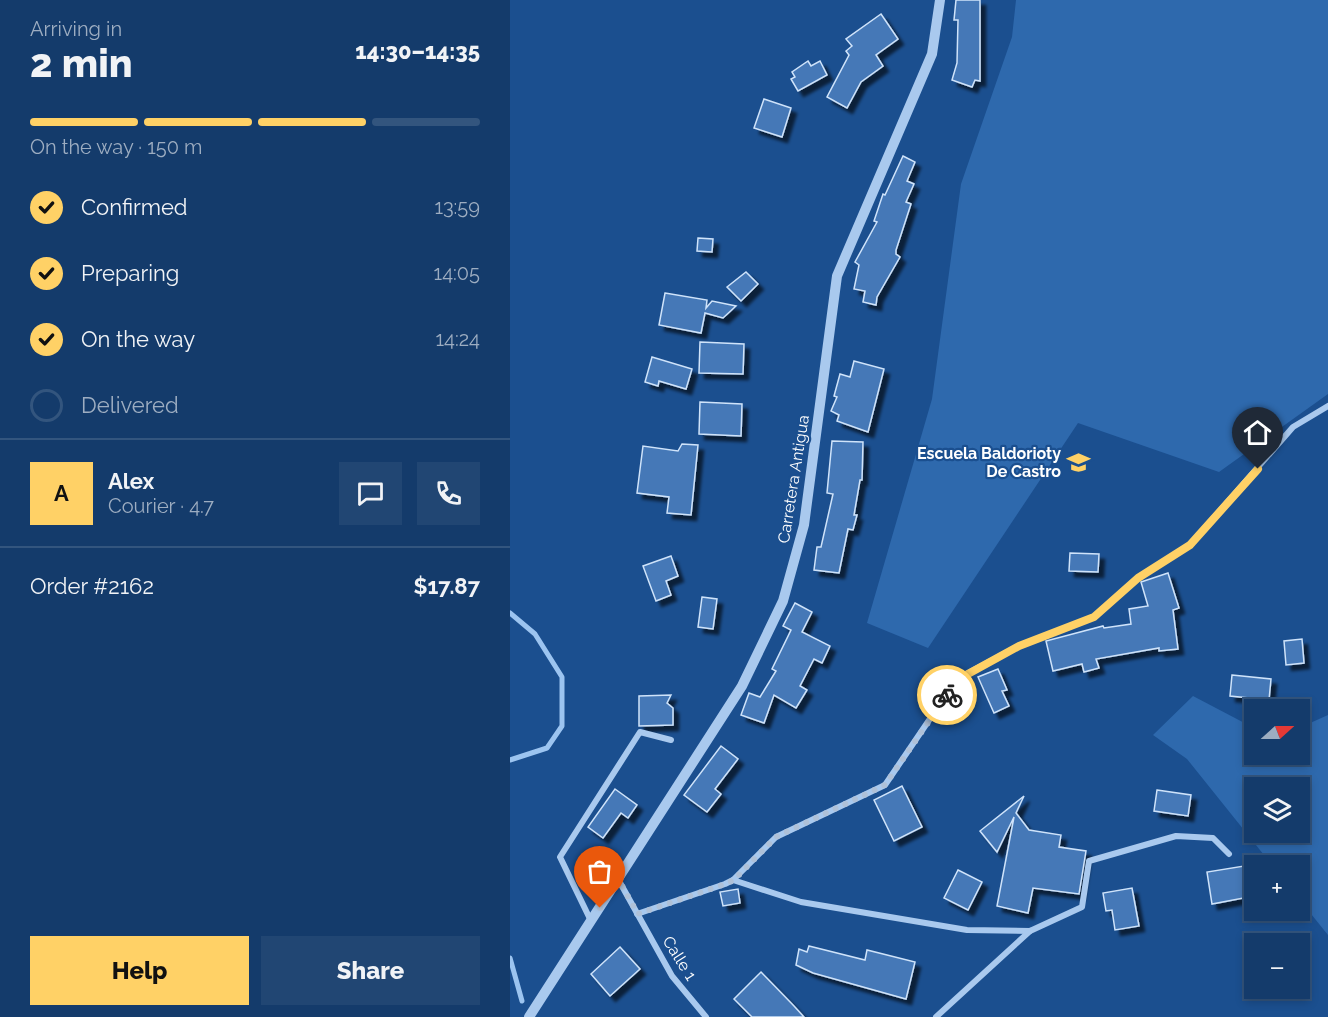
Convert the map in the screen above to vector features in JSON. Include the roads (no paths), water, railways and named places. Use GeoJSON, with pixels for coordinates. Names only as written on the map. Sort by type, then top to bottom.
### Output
{"type":"FeatureCollection","features":[{"type":"Feature","properties":{"kind":"street","name":"Carretera Antigua"},"geometry":{"type":"LineString","coordinates":[[529,1017],[742,686],[783,601],[804,525],[837,276],[932,54],[940,0]]}},
{"type":"Feature","properties":{"kind":"street"},"geometry":{"type":"LineString","coordinates":[[638,914],[734,880],[776,837],[885,785],[957,680],[1019,646],[1094,617],[1138,578],[1190,545],[1293,427],[1328,406]]}},
{"type":"Feature","properties":{"kind":"street"},"geometry":{"type":"LineString","coordinates":[[592,922],[560,857],[640,732],[671,740]]}},
{"type":"Feature","properties":{"kind":"street"},"geometry":{"type":"LineString","coordinates":[[936,1017],[1030,931],[1082,907],[1089,861],[1176,836],[1213,838],[1229,854]]}},
{"type":"Feature","properties":{"kind":"street","name":"Calle 1"},"geometry":{"type":"LineString","coordinates":[[618,879],[672,976],[706,1017]]}},
{"type":"Feature","properties":{"kind":"street"},"geometry":{"type":"LineString","coordinates":[[734,880],[801,902],[967,930],[1030,931]]}},
{"type":"Feature","properties":{"kind":"waterway"},"geometry":{"type":"LineString","coordinates":[[510,613],[535,634],[562,677],[562,726],[547,748],[510,760]]}},
{"type":"Feature","properties":{"kind":"waterway"},"geometry":{"type":"LineString","coordinates":[[510,958],[522,1001]]}},
{"type":"Feature","properties":{"kind":"place","name":"Escuela Baldorioty De Castro"},"geometry":{"type":"Point","coordinates":[1079,462]}}]}
